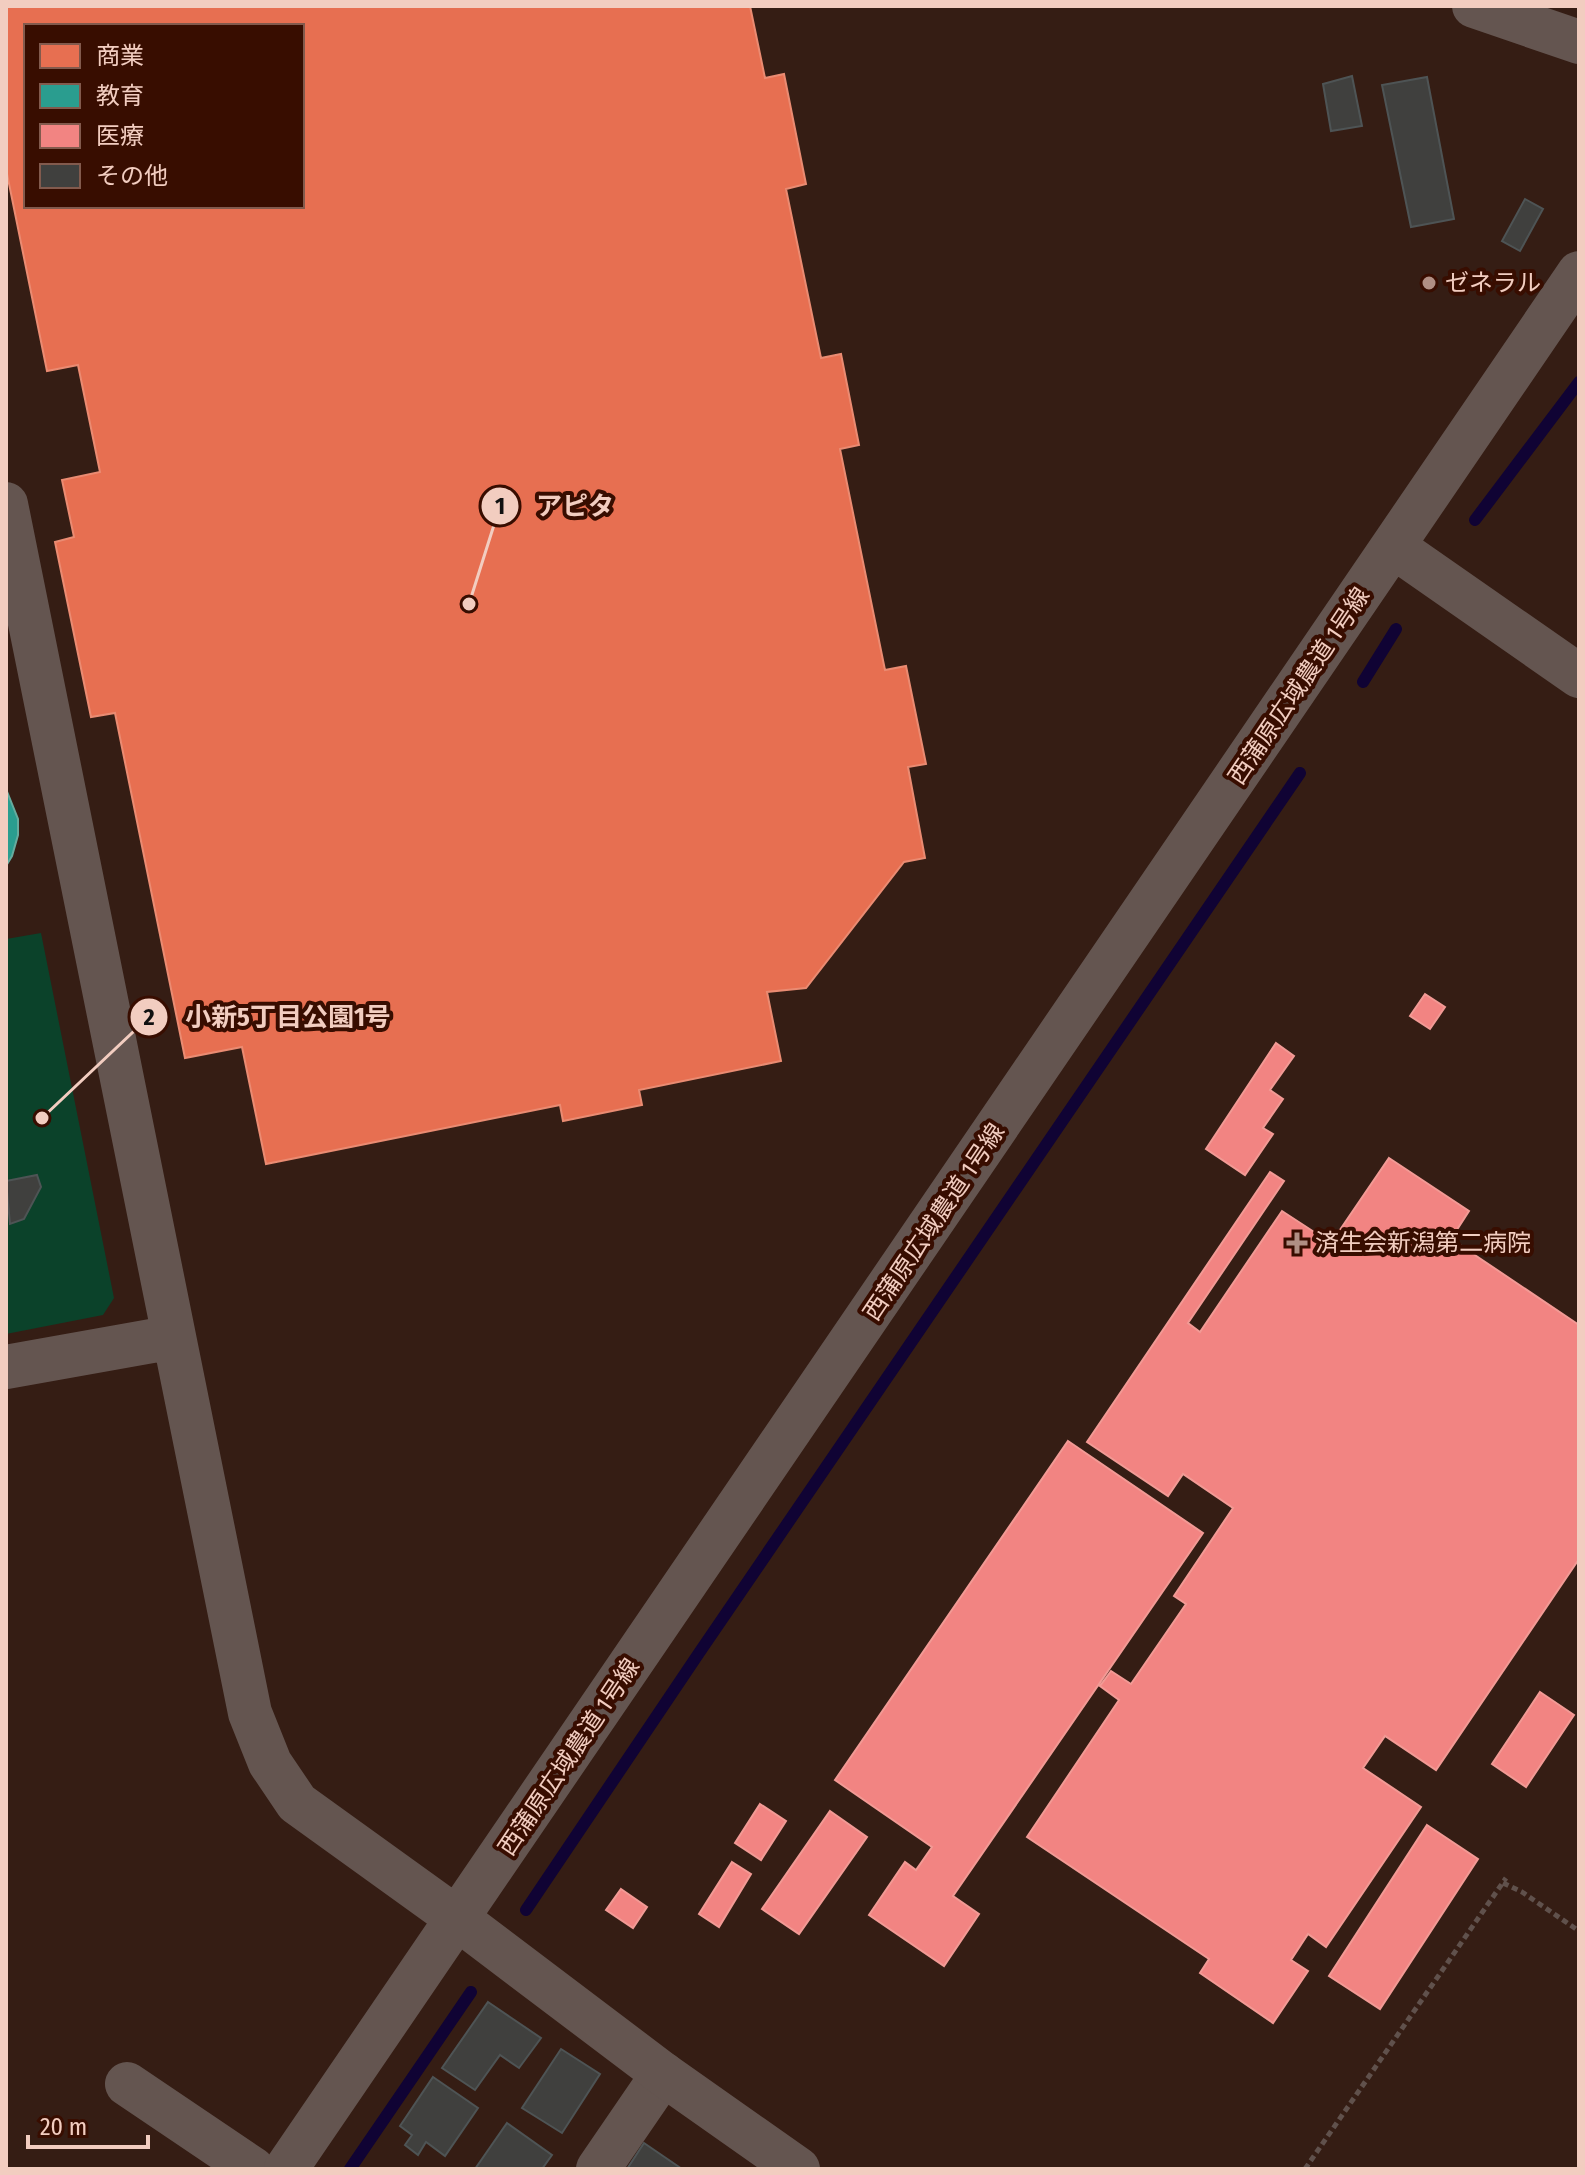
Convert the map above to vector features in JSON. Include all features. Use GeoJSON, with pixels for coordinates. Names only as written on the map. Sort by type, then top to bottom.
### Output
{"type":"FeatureCollection","features":[{"type":"Feature","properties":{"kind":"street"},"geometry":{"type":"LineString","coordinates":[[1474,6],[1579,42]]}},
{"type":"Feature","properties":{"kind":"street","name":"西蒲原広域農道 1号線"},"geometry":{"type":"LineString","coordinates":[[286,2169],[1579,273]]}},
{"type":"Feature","properties":{"kind":"street"},"geometry":{"type":"LineString","coordinates":[[6,504],[250,1713],[270,1763],[297,1803],[458,1919],[663,2074],[798,2169]]}},
{"type":"Feature","properties":{"kind":"street"},"geometry":{"type":"LineString","coordinates":[[1394,547],[1579,676]]}},
{"type":"Feature","properties":{"kind":"street"},"geometry":{"type":"LineString","coordinates":[[6,1367],[174,1337]]}},
{"type":"Feature","properties":{"kind":"street"},"geometry":{"type":"LineString","coordinates":[[598,2169],[663,2074]]}},
{"type":"Feature","properties":{"kind":"street"},"geometry":{"type":"LineString","coordinates":[[127,2084],[253,2169]]}},
{"type":"Feature","properties":{"kind":"path"},"geometry":{"type":"LineString","coordinates":[[1309,2168],[1504,1881],[1579,1931]]}},
{"type":"Feature","properties":{"kind":"green space"},"geometry":{"type":"Polygon","coordinates":[[[41,933],[114,1298],[103,1315],[6,1334],[6,939],[41,933]]]}},
{"type":"Feature","properties":{"kind":"building: 商業"},"geometry":{"type":"Polygon","coordinates":[[[6,6],[750,6],[765,78],[784,74],[806,184],[786,189],[821,358],[841,354],[859,445],[840,449],[885,670],[906,666],[926,764],[908,767],[925,858],[904,862],[806,988],[767,992],[781,1061],[639,1090],[642,1105],[563,1121],[560,1105],[266,1164],[242,1047],[185,1058],[115,713],[91,717],[55,542],[74,537],[62,480],[100,472],[78,365],[47,371],[6,169],[6,6]]]}},
{"type":"Feature","properties":{"kind":"building: 教育"},"geometry":{"type":"Polygon","coordinates":[[[6,789],[18,819],[18,835],[6,866],[6,789]]]}},
{"type":"Feature","properties":{"kind":"building: 医療"},"geometry":{"type":"Polygon","coordinates":[[[1425,994],[1445,1007],[1430,1029],[1410,1016],[1425,994]]]}},
{"type":"Feature","properties":{"kind":"building: 医療"},"geometry":{"type":"Polygon","coordinates":[[[1276,1043],[1294,1056],[1270,1090],[1283,1099],[1263,1128],[1273,1134],[1245,1175],[1206,1149],[1276,1043]]]}},
{"type":"Feature","properties":{"kind":"building: 医療"},"geometry":{"type":"Polygon","coordinates":[[[1389,1158],[1469,1211],[1451,1239],[1579,1325],[1579,1559],[1436,1770],[1385,1736],[1363,1768],[1421,1807],[1326,1947],[1308,1934],[1291,1960],[1308,1971],[1273,2023],[1200,1973],[1209,1959],[1027,1837],[1119,1700],[1100,1686],[1111,1671],[1131,1684],[1186,1604],[1174,1596],[1233,1508],[1183,1474],[1168,1496],[1087,1442],[1270,1172],[1284,1181],[1188,1323],[1200,1332],[1282,1211],[1331,1243],[1389,1158]]]}},
{"type":"Feature","properties":{"kind":"building: 医療"},"geometry":{"type":"Polygon","coordinates":[[[1068,1441],[1203,1533],[953,1896],[979,1914],[944,1966],[869,1915],[905,1862],[916,1870],[932,1847],[835,1780],[1068,1441]]]}},
{"type":"Feature","properties":{"kind":"building: 医療"},"geometry":{"type":"Polygon","coordinates":[[[1540,1692],[1574,1715],[1526,1787],[1492,1764],[1540,1692]]]}},
{"type":"Feature","properties":{"kind":"building: 医療"},"geometry":{"type":"Polygon","coordinates":[[[760,1804],[786,1821],[761,1860],[735,1843],[760,1804]]]}},
{"type":"Feature","properties":{"kind":"building: 医療"},"geometry":{"type":"Polygon","coordinates":[[[830,1811],[867,1837],[799,1934],[762,1909],[830,1811]]]}},
{"type":"Feature","properties":{"kind":"building: 医療"},"geometry":{"type":"Polygon","coordinates":[[[1427,1825],[1478,1859],[1380,2009],[1329,1976],[1427,1825]]]}},
{"type":"Feature","properties":{"kind":"building: 医療"},"geometry":{"type":"Polygon","coordinates":[[[732,1862],[751,1874],[719,1927],[699,1914],[732,1862]]]}},
{"type":"Feature","properties":{"kind":"building: 医療"},"geometry":{"type":"Polygon","coordinates":[[[621,1889],[647,1907],[633,1928],[606,1910],[621,1889]]]}},
{"type":"Feature","properties":{"kind":"building: その他"},"geometry":{"type":"Polygon","coordinates":[[[1352,76],[1362,126],[1331,131],[1323,84],[1352,76]]]}},
{"type":"Feature","properties":{"kind":"building: その他"},"geometry":{"type":"Polygon","coordinates":[[[1427,77],[1454,219],[1411,227],[1382,85],[1427,77]]]}},
{"type":"Feature","properties":{"kind":"building: その他"},"geometry":{"type":"Polygon","coordinates":[[[1525,199],[1543,209],[1520,251],[1502,241],[1525,199]]]}},
{"type":"Feature","properties":{"kind":"building: その他"},"geometry":{"type":"Polygon","coordinates":[[[37,1175],[41,1187],[24,1219],[10,1224],[6,1181],[37,1175]]]}},
{"type":"Feature","properties":{"kind":"building: その他"},"geometry":{"type":"Polygon","coordinates":[[[488,2002],[541,2038],[519,2068],[500,2055],[475,2090],[442,2068],[488,2002]]]}},
{"type":"Feature","properties":{"kind":"building: その他"},"geometry":{"type":"Polygon","coordinates":[[[561,2049],[600,2074],[562,2133],[522,2108],[561,2049]]]}},
{"type":"Feature","properties":{"kind":"building: その他"},"geometry":{"type":"Polygon","coordinates":[[[433,2077],[478,2108],[445,2156],[426,2142],[418,2155],[405,2145],[412,2135],[400,2126],[433,2077]]]}},
{"type":"Feature","properties":{"kind":"building: その他"},"geometry":{"type":"Polygon","coordinates":[[[507,2123],[552,2155],[542,2169],[475,2169],[507,2123]]]}},
{"type":"Feature","properties":{"kind":"building: その他"},"geometry":{"type":"Polygon","coordinates":[[[644,2143],[682,2169],[627,2169],[644,2143]]]}},
{"type":"Feature","properties":{"kind":"waterway"},"geometry":{"type":"LineString","coordinates":[[1475,520],[1579,382]]}},
{"type":"Feature","properties":{"kind":"waterway"},"geometry":{"type":"LineString","coordinates":[[1363,682],[1396,629]]}},
{"type":"Feature","properties":{"kind":"waterway"},"geometry":{"type":"LineString","coordinates":[[526,1910],[1300,773]]}},
{"type":"Feature","properties":{"kind":"waterway"},"geometry":{"type":"LineString","coordinates":[[350,2169],[471,1992]]}},
{"type":"Feature","properties":{"kind":"place","name":"ゼネラル"},"geometry":{"type":"Point","coordinates":[1429,283]}},
{"type":"Feature","properties":{"kind":"place","name":"アピタ"},"geometry":{"type":"Point","coordinates":[469,604]}},
{"type":"Feature","properties":{"kind":"place","name":"小新5丁目公園1号"},"geometry":{"type":"Point","coordinates":[42,1118]}},
{"type":"Feature","properties":{"kind":"place","name":"済生会新潟第二病院"},"geometry":{"type":"Point","coordinates":[1297,1243]}}]}
